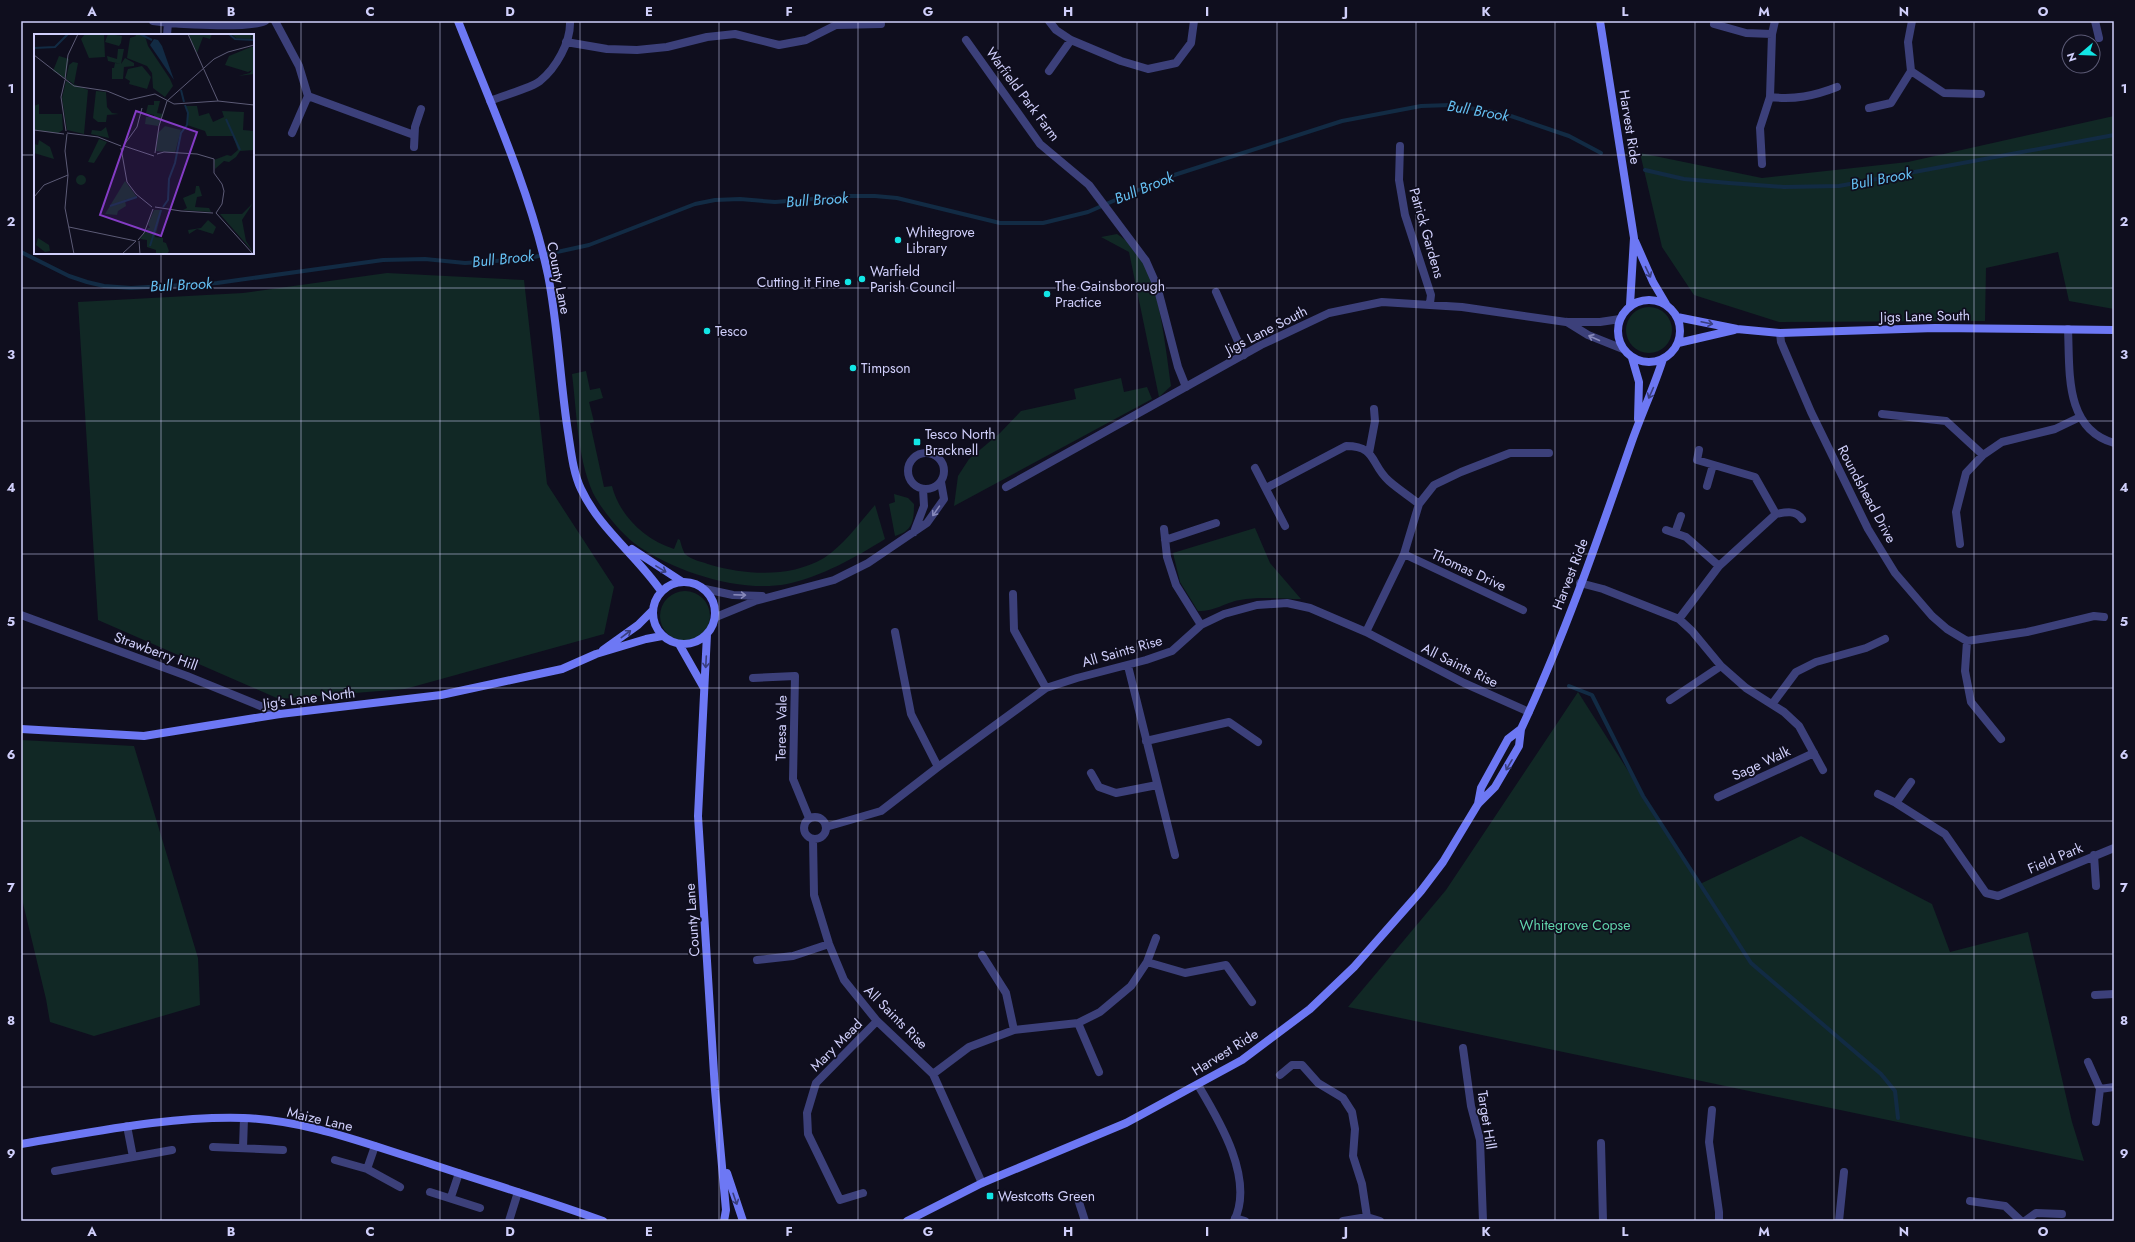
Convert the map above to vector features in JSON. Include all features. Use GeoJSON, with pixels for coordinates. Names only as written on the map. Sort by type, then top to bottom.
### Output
{"type":"FeatureCollection","features":[{"type":"Feature","properties":{"kind":"street"},"geometry":{"type":"LineString","coordinates":[[153,21],[168,23],[239,24],[259,24],[265,21]]}},
{"type":"Feature","properties":{"kind":"street"},"geometry":{"type":"LineString","coordinates":[[276,21],[299,66],[308,96],[292,133]]}},
{"type":"Feature","properties":{"kind":"street","name":"County Lane"},"geometry":{"type":"LineString","coordinates":[[458,21],[490,101],[528,206],[548,274],[560,385],[572,461],[580,488],[592,512],[648,572],[661,591]]}},
{"type":"Feature","properties":{"kind":"street"},"geometry":{"type":"LineString","coordinates":[[490,101],[539,82],[557,61],[566,42],[570,21]]}},
{"type":"Feature","properties":{"kind":"street"},"geometry":{"type":"LineString","coordinates":[[1049,21],[1056,30],[1071,40],[1121,61],[1148,69],[1176,63],[1191,43],[1194,21]]}},
{"type":"Feature","properties":{"kind":"street","name":"Harvest Ride"},"geometry":{"type":"LineString","coordinates":[[1600,21],[1634,238],[1630,305]]}},
{"type":"Feature","properties":{"kind":"street"},"geometry":{"type":"LineString","coordinates":[[1762,164],[1760,128],[1770,97],[1772,34],[1775,21]]}},
{"type":"Feature","properties":{"kind":"street"},"geometry":{"type":"LineString","coordinates":[[1869,108],[1891,103],[1911,71],[1908,42],[1912,21]]}},
{"type":"Feature","properties":{"kind":"street"},"geometry":{"type":"LineString","coordinates":[[2095,21],[2098,34]]}},
{"type":"Feature","properties":{"kind":"street"},"geometry":{"type":"LineString","coordinates":[[167,34],[168,23]]}},
{"type":"Feature","properties":{"kind":"street"},"geometry":{"type":"LineString","coordinates":[[566,42],[607,49],[637,50],[667,47],[708,37],[735,34],[779,45],[806,40],[836,25],[881,24]]}},
{"type":"Feature","properties":{"kind":"street"},"geometry":{"type":"LineString","coordinates":[[1714,24],[1746,33],[1772,34]]}},
{"type":"Feature","properties":{"kind":"street","name":"Warfield Park Farm"},"geometry":{"type":"LineString","coordinates":[[966,40],[1040,144],[1089,185],[1146,261],[1157,286],[1178,367],[1186,387]]}},
{"type":"Feature","properties":{"kind":"street"},"geometry":{"type":"LineString","coordinates":[[1049,71],[1071,40]]}},
{"type":"Feature","properties":{"kind":"street"},"geometry":{"type":"LineString","coordinates":[[1911,71],[1944,93],[1981,94]]}},
{"type":"Feature","properties":{"kind":"street"},"geometry":{"type":"LineString","coordinates":[[1770,97],[1784,99],[1811,97],[1837,87]]}},
{"type":"Feature","properties":{"kind":"street"},"geometry":{"type":"LineString","coordinates":[[308,96],[414,135]]}},
{"type":"Feature","properties":{"kind":"street"},"geometry":{"type":"LineString","coordinates":[[414,147],[414,135],[421,109]]}},
{"type":"Feature","properties":{"kind":"street","name":"Patrick Gardens"},"geometry":{"type":"LineString","coordinates":[[1400,146],[1399,180],[1405,215],[1431,295],[1430,303]]}},
{"type":"Feature","properties":{"kind":"street","name":"Harvest Ride"},"geometry":{"type":"LineString","coordinates":[[1634,238],[1653,282],[1666,304]]}},
{"type":"Feature","properties":{"kind":"street"},"geometry":{"type":"LineString","coordinates":[[1216,292],[1244,355]]}},
{"type":"Feature","properties":{"kind":"street"},"geometry":{"type":"LineString","coordinates":[[1648,299],[1666,304],[1677,317],[1680,330],[1678,343],[1672,352],[1663,359],[1653,362],[1642,362],[1632,358],[1623,349],[1618,340],[1617,329],[1620,319],[1630,305],[1648,299]]}},
{"type":"Feature","properties":{"kind":"street","name":"Jigs Lane South"},"geometry":{"type":"LineString","coordinates":[[1006,487],[1244,355],[1329,312],[1382,302],[1430,303],[1566,322],[1600,322],[1620,319]]}},
{"type":"Feature","properties":{"kind":"street","name":"Jigs Lane South"},"geometry":{"type":"LineString","coordinates":[[1677,317],[1737,329],[1780,334],[1935,328],[2114,330]]}},
{"type":"Feature","properties":{"kind":"street","name":"Jigs Lane South"},"geometry":{"type":"LineString","coordinates":[[1566,322],[1588,335],[1623,349]]}},
{"type":"Feature","properties":{"kind":"street","name":"Jigs Lane South"},"geometry":{"type":"LineString","coordinates":[[1678,343],[1737,329]]}},
{"type":"Feature","properties":{"kind":"street"},"geometry":{"type":"LineString","coordinates":[[2068,329],[2071,381],[2074,403],[2080,417],[2090,431],[2114,443]]}},
{"type":"Feature","properties":{"kind":"street","name":"Roundshead Drive"},"geometry":{"type":"LineString","coordinates":[[1780,334],[1781,342],[1811,412],[1868,529],[1895,573],[1932,616],[1947,630],[1967,641]]}},
{"type":"Feature","properties":{"kind":"street","name":"Harvest Ride"},"geometry":{"type":"LineString","coordinates":[[1632,358],[1639,389],[1637,426]]}},
{"type":"Feature","properties":{"kind":"street","name":"Harvest Ride"},"geometry":{"type":"LineString","coordinates":[[907,1221],[982,1183],[1126,1123],[1242,1060],[1310,1009],[1354,967],[1422,891],[1443,862],[1478,804],[1496,788],[1519,746],[1521,729],[1604,522],[1637,426],[1663,359]]}},
{"type":"Feature","properties":{"kind":"street"},"geometry":{"type":"LineString","coordinates":[[1369,453],[1375,421],[1374,409]]}},
{"type":"Feature","properties":{"kind":"street"},"geometry":{"type":"LineString","coordinates":[[1882,414],[1946,421],[1983,455]]}},
{"type":"Feature","properties":{"kind":"street"},"geometry":{"type":"LineString","coordinates":[[1960,544],[1956,512],[1966,473],[1983,455],[2002,442],[2056,429],[2080,417]]}},
{"type":"Feature","properties":{"kind":"street"},"geometry":{"type":"LineString","coordinates":[[1266,488],[1346,446],[1360,446],[1369,453],[1388,480],[1419,504]]}},
{"type":"Feature","properties":{"kind":"street"},"geometry":{"type":"LineString","coordinates":[[1699,450],[1696,460],[1755,477],[1776,514]]}},
{"type":"Feature","properties":{"kind":"street"},"geometry":{"type":"LineString","coordinates":[[716,617],[755,601],[834,580],[868,563],[927,523],[944,499],[941,482],[944,471],[939,459],[926,453],[920,454],[912,461],[908,473],[912,483],[922,489],[930,489],[941,482]]}},
{"type":"Feature","properties":{"kind":"street"},"geometry":{"type":"LineString","coordinates":[[1366,632],[1404,554],[1419,504],[1434,484],[1510,453],[1548,453]]}},
{"type":"Feature","properties":{"kind":"street"},"geometry":{"type":"LineString","coordinates":[[1707,486],[1713,466]]}},
{"type":"Feature","properties":{"kind":"street"},"geometry":{"type":"LineString","coordinates":[[1255,468],[1285,526]]}},
{"type":"Feature","properties":{"kind":"street"},"geometry":{"type":"LineString","coordinates":[[914,533],[924,506],[922,489]]}},
{"type":"Feature","properties":{"kind":"street"},"geometry":{"type":"LineString","coordinates":[[1679,619],[1719,566],[1776,514],[1789,512],[1799,515],[1802,519]]}},
{"type":"Feature","properties":{"kind":"street"},"geometry":{"type":"LineString","coordinates":[[1674,533],[1681,516]]}},
{"type":"Feature","properties":{"kind":"street"},"geometry":{"type":"LineString","coordinates":[[1165,540],[1216,523]]}},
{"type":"Feature","properties":{"kind":"street"},"geometry":{"type":"LineString","coordinates":[[1164,529],[1168,557],[1176,585],[1201,625]]}},
{"type":"Feature","properties":{"kind":"street"},"geometry":{"type":"LineString","coordinates":[[1666,530],[1686,537],[1719,566]]}},
{"type":"Feature","properties":{"kind":"street","name":"County Lane"},"geometry":{"type":"LineString","coordinates":[[618,540],[649,562],[681,581]]}},
{"type":"Feature","properties":{"kind":"street","name":"Thomas Drive"},"geometry":{"type":"LineString","coordinates":[[1404,554],[1523,610]]}},
{"type":"Feature","properties":{"kind":"street"},"geometry":{"type":"LineString","coordinates":[[705,589],[712,597],[716,617],[707,634],[696,642],[679,644],[671,642],[662,636],[654,623],[654,601],[661,591],[670,584],[681,581],[692,582],[705,589],[733,595],[775,596]]}},
{"type":"Feature","properties":{"kind":"street"},"geometry":{"type":"LineString","coordinates":[[1580,583],[1603,589],[1679,619],[1692,630],[1721,666],[1746,688],[1772,704],[1799,726],[1823,770]]}},
{"type":"Feature","properties":{"kind":"street"},"geometry":{"type":"LineString","coordinates":[[1013,594],[1014,630],[1046,688]]}},
{"type":"Feature","properties":{"kind":"street","name":"All Saints Rise"},"geometry":{"type":"LineString","coordinates":[[809,818],[804,824],[804,831],[806,836],[813,839],[821,837],[826,827],[881,811],[938,767],[1046,688],[1077,678],[1128,666],[1172,651],[1201,625],[1224,614],[1257,605],[1287,604],[1310,608],[1366,632],[1464,682],[1529,712]]}},
{"type":"Feature","properties":{"kind":"street","name":"Jig's Lane North"},"geometry":{"type":"LineString","coordinates":[[596,654],[625,635],[643,621],[653,610]]}},
{"type":"Feature","properties":{"kind":"street","name":"Strawberry Hill"},"geometry":{"type":"LineString","coordinates":[[21,615],[187,676],[280,714]]}},
{"type":"Feature","properties":{"kind":"street"},"geometry":{"type":"LineString","coordinates":[[2001,739],[1971,702],[1966,670],[1967,641],[2027,632],[2094,616],[2104,618]]}},
{"type":"Feature","properties":{"kind":"street"},"geometry":{"type":"LineString","coordinates":[[895,632],[911,714],[938,767]]}},
{"type":"Feature","properties":{"kind":"street","name":"County Lane"},"geometry":{"type":"LineString","coordinates":[[707,634],[698,816],[715,1090],[726,1210],[724,1221]]}},
{"type":"Feature","properties":{"kind":"street","name":"Jig's Lane North"},"geometry":{"type":"LineString","coordinates":[[21,729],[144,736],[280,714],[441,695],[562,669],[596,654],[662,636]]}},
{"type":"Feature","properties":{"kind":"street"},"geometry":{"type":"LineString","coordinates":[[1772,704],[1796,672],[1816,662],[1866,648],[1885,639]]}},
{"type":"Feature","properties":{"kind":"street"},"geometry":{"type":"LineString","coordinates":[[679,644],[704,689]]}},
{"type":"Feature","properties":{"kind":"street"},"geometry":{"type":"LineString","coordinates":[[1128,666],[1175,855]]}},
{"type":"Feature","properties":{"kind":"street"},"geometry":{"type":"LineString","coordinates":[[1670,700],[1721,666]]}},
{"type":"Feature","properties":{"kind":"street","name":"Teresa Vale"},"geometry":{"type":"LineString","coordinates":[[753,678],[795,676],[793,779],[809,818]]}},
{"type":"Feature","properties":{"kind":"street"},"geometry":{"type":"LineString","coordinates":[[1146,741],[1229,722],[1258,742]]}},
{"type":"Feature","properties":{"kind":"street","name":"Harvest Ride"},"geometry":{"type":"LineString","coordinates":[[1478,804],[1481,788],[1508,739],[1521,729]]}},
{"type":"Feature","properties":{"kind":"street","name":"Sage Walk"},"geometry":{"type":"LineString","coordinates":[[1718,797],[1814,753]]}},
{"type":"Feature","properties":{"kind":"street"},"geometry":{"type":"LineString","coordinates":[[1091,773],[1099,786],[1116,793],[1157,785]]}},
{"type":"Feature","properties":{"kind":"street"},"geometry":{"type":"LineString","coordinates":[[1896,803],[1911,782]]}},
{"type":"Feature","properties":{"kind":"street","name":"Field Park"},"geometry":{"type":"LineString","coordinates":[[1878,794],[1896,803],[1945,834],[1986,893],[1998,896],[2114,848]]}},
{"type":"Feature","properties":{"kind":"street"},"geometry":{"type":"LineString","coordinates":[[809,818],[820,818],[826,827]]}},
{"type":"Feature","properties":{"kind":"street","name":"All Saints Rise"},"geometry":{"type":"LineString","coordinates":[[813,839],[814,895],[829,944],[844,980],[877,1022],[933,1074],[982,1183]]}},
{"type":"Feature","properties":{"kind":"street","name":"Field Park"},"geometry":{"type":"LineString","coordinates":[[2094,855],[2096,886]]}},
{"type":"Feature","properties":{"kind":"street"},"geometry":{"type":"LineString","coordinates":[[933,1074],[969,1047],[1014,1030],[1078,1023],[1100,1012],[1131,986],[1147,962],[1156,938]]}},
{"type":"Feature","properties":{"kind":"street"},"geometry":{"type":"LineString","coordinates":[[757,960],[793,956],[829,944]]}},
{"type":"Feature","properties":{"kind":"street"},"geometry":{"type":"LineString","coordinates":[[982,955],[1006,993],[1014,1030]]}},
{"type":"Feature","properties":{"kind":"street"},"geometry":{"type":"LineString","coordinates":[[1147,962],[1185,972],[1226,965],[1252,1002]]}},
{"type":"Feature","properties":{"kind":"street"},"geometry":{"type":"LineString","coordinates":[[2095,995],[2114,994]]}},
{"type":"Feature","properties":{"kind":"street","name":"Mary Mead"},"geometry":{"type":"LineString","coordinates":[[863,1193],[840,1200],[808,1134],[807,1113],[816,1083],[877,1022]]}},
{"type":"Feature","properties":{"kind":"street"},"geometry":{"type":"LineString","coordinates":[[1078,1023],[1100,1072]]}},
{"type":"Feature","properties":{"kind":"street","name":"Target Hill"},"geometry":{"type":"LineString","coordinates":[[1463,1048],[1471,1106],[1480,1140],[1483,1221]]}},
{"type":"Feature","properties":{"kind":"street"},"geometry":{"type":"LineString","coordinates":[[2088,1062],[2100,1090],[2096,1122]]}},
{"type":"Feature","properties":{"kind":"street"},"geometry":{"type":"LineString","coordinates":[[1280,1075],[1292,1065],[1302,1066],[1318,1083],[1343,1098],[1352,1112],[1355,1129],[1353,1156],[1362,1184],[1367,1217]]}},
{"type":"Feature","properties":{"kind":"street"},"geometry":{"type":"LineString","coordinates":[[1198,1085],[1220,1123],[1235,1160],[1240,1190],[1234,1220],[1245,1221]]}},
{"type":"Feature","properties":{"kind":"street"},"geometry":{"type":"LineString","coordinates":[[2100,1090],[2114,1087]]}},
{"type":"Feature","properties":{"kind":"street"},"geometry":{"type":"LineString","coordinates":[[1712,1110],[1709,1142],[1719,1221]]}},
{"type":"Feature","properties":{"kind":"street"},"geometry":{"type":"LineString","coordinates":[[242,1148],[244,1118]]}},
{"type":"Feature","properties":{"kind":"street","name":"Maize Lane"},"geometry":{"type":"LineString","coordinates":[[21,1144],[165,1120],[244,1118],[287,1124],[332,1133],[551,1202],[603,1221]]}},
{"type":"Feature","properties":{"kind":"street"},"geometry":{"type":"LineString","coordinates":[[127,1126],[134,1157]]}},
{"type":"Feature","properties":{"kind":"street"},"geometry":{"type":"LineString","coordinates":[[1601,1143],[1603,1221]]}},
{"type":"Feature","properties":{"kind":"street"},"geometry":{"type":"LineString","coordinates":[[367,1169],[374,1146]]}},
{"type":"Feature","properties":{"kind":"street"},"geometry":{"type":"LineString","coordinates":[[213,1147],[283,1150]]}},
{"type":"Feature","properties":{"kind":"street","name":"County Lane"},"geometry":{"type":"LineString","coordinates":[[721,1149],[730,1185],[743,1221]]}},
{"type":"Feature","properties":{"kind":"street"},"geometry":{"type":"LineString","coordinates":[[55,1171],[172,1150]]}},
{"type":"Feature","properties":{"kind":"street"},"geometry":{"type":"LineString","coordinates":[[335,1160],[367,1169],[400,1187]]}},
{"type":"Feature","properties":{"kind":"street"},"geometry":{"type":"LineString","coordinates":[[1839,1221],[1844,1172]]}},
{"type":"Feature","properties":{"kind":"street"},"geometry":{"type":"LineString","coordinates":[[451,1197],[459,1174]]}},
{"type":"Feature","properties":{"kind":"street"},"geometry":{"type":"LineString","coordinates":[[430,1192],[451,1197],[480,1208]]}},
{"type":"Feature","properties":{"kind":"street"},"geometry":{"type":"LineString","coordinates":[[509,1221],[518,1192]]}},
{"type":"Feature","properties":{"kind":"street"},"geometry":{"type":"LineString","coordinates":[[1077,1196],[1085,1221]]}},
{"type":"Feature","properties":{"kind":"street"},"geometry":{"type":"LineString","coordinates":[[1970,1201],[2005,1206],[2021,1221]]}},
{"type":"Feature","properties":{"kind":"street"},"geometry":{"type":"LineString","coordinates":[[2025,1221],[2036,1213],[2062,1214]]}},
{"type":"Feature","properties":{"kind":"street"},"geometry":{"type":"LineString","coordinates":[[1343,1221],[1367,1217],[1380,1221]]}},
{"type":"Feature","properties":{"kind":"green space"},"geometry":{"type":"Polygon","coordinates":[[[2114,116],[2114,309],[2069,301],[2058,252],[1986,268],[1985,321],[1779,322],[1694,295],[1662,247],[1640,153],[1762,178],[1908,162],[2114,116]]]}},
{"type":"Feature","properties":{"kind":"green space"},"geometry":{"type":"Polygon","coordinates":[[[1117,234],[1133,246],[1143,258],[1155,290],[1165,340],[1171,386],[1159,397],[1129,252],[1101,237],[1117,234]]]}},
{"type":"Feature","properties":{"kind":"green space"},"geometry":{"type":"Polygon","coordinates":[[[387,273],[524,280],[547,484],[614,587],[604,634],[405,689],[279,699],[98,620],[78,302],[243,293],[387,273]]]}},
{"type":"Feature","properties":{"kind":"green space"},"geometry":{"type":"Polygon","coordinates":[[[1649,307],[1662,311],[1668,317],[1672,330],[1668,343],[1662,349],[1649,353],[1636,349],[1630,343],[1626,330],[1630,317],[1636,311],[1649,307]]]}},
{"type":"Feature","properties":{"kind":"green space"},"geometry":{"type":"Polygon","coordinates":[[[586,371],[590,390],[600,388],[603,398],[589,402],[594,422],[590,423],[604,487],[612,486],[615,497],[627,516],[643,533],[663,545],[674,549],[678,539],[680,540],[685,554],[711,565],[739,571],[768,573],[783,572],[811,564],[831,553],[858,526],[875,505],[885,539],[862,553],[813,577],[787,584],[769,586],[749,586],[709,578],[689,572],[653,555],[632,542],[626,536],[601,507],[593,493],[584,464],[578,435],[572,374],[586,371]]]}},
{"type":"Feature","properties":{"kind":"green space"},"geometry":{"type":"Polygon","coordinates":[[[1121,378],[1124,392],[1147,387],[1152,399],[954,506],[958,476],[969,459],[1000,433],[1021,411],[1076,399],[1074,389],[1121,378]]]}},
{"type":"Feature","properties":{"kind":"green space"},"geometry":{"type":"Polygon","coordinates":[[[894,494],[908,498],[914,504],[913,520],[909,528],[901,534],[895,536],[889,504],[895,502],[894,494]]]}},
{"type":"Feature","properties":{"kind":"green space"},"geometry":{"type":"Polygon","coordinates":[[[1255,528],[1270,563],[1301,599],[1248,599],[1234,601],[1210,610],[1198,611],[1180,582],[1173,553],[1255,528]]]}},
{"type":"Feature","properties":{"kind":"green space"},"geometry":{"type":"Polygon","coordinates":[[[680,591],[690,591],[703,598],[710,611],[710,621],[703,634],[690,641],[680,641],[671,637],[664,630],[660,621],[660,611],[664,602],[671,595],[680,591]]]}},
{"type":"Feature","properties":{"kind":"green space","name":"Whitegrove Copse"},"geometry":{"type":"Polygon","coordinates":[[[1578,692],[1700,884],[1801,836],[1932,904],[1950,952],[2028,932],[2072,1122],[2084,1161],[1348,1007],[1446,890],[1578,692]]]}},
{"type":"Feature","properties":{"kind":"green space"},"geometry":{"type":"Polygon","coordinates":[[[21,740],[134,746],[198,958],[200,1005],[94,1036],[50,1022],[46,999],[21,895],[21,740]]]}},
{"type":"Feature","properties":{"kind":"waterway","name":"Bull Brook"},"geometry":{"type":"LineString","coordinates":[[21,252],[69,276],[87,282],[104,286],[131,288],[217,283],[383,260],[425,259],[465,263],[525,259],[589,245],[695,204],[715,200],[740,199],[775,202],[850,196],[875,196],[897,198],[1000,223],[1043,223],[1088,212],[1168,177],[1342,121],[1421,106],[1451,105],[1505,114],[1569,136],[1601,153]]}},
{"type":"Feature","properties":{"kind":"waterway","name":"Bull Brook"},"geometry":{"type":"LineString","coordinates":[[1645,170],[1684,179],[1729,183],[1784,187],[1839,186],[2114,135]]}},
{"type":"Feature","properties":{"kind":"waterway"},"geometry":{"type":"LineString","coordinates":[[1569,686],[1592,695],[1643,796],[1751,963],[1881,1074],[1895,1091],[1898,1118]]}},
{"type":"Feature","properties":{"kind":"place","name":"Whitegrove Library"},"geometry":{"type":"Point","coordinates":[898,240]}},
{"type":"Feature","properties":{"kind":"place","name":"Warfield Parish Council"},"geometry":{"type":"Point","coordinates":[862,279]}},
{"type":"Feature","properties":{"kind":"place","name":"Cutting it Fine"},"geometry":{"type":"Point","coordinates":[848,282]}},
{"type":"Feature","properties":{"kind":"place","name":"The Gainsborough Practice"},"geometry":{"type":"Point","coordinates":[1047,294]}},
{"type":"Feature","properties":{"kind":"place","name":"Tesco"},"geometry":{"type":"Point","coordinates":[707,331]}},
{"type":"Feature","properties":{"kind":"place","name":"Timpson"},"geometry":{"type":"Point","coordinates":[853,368]}},
{"type":"Feature","properties":{"kind":"place","name":"Tesco North Bracknell"},"geometry":{"type":"Point","coordinates":[917,442]}},
{"type":"Feature","properties":{"kind":"place","name":"Westcotts Green"},"geometry":{"type":"Point","coordinates":[990,1196]}}]}
